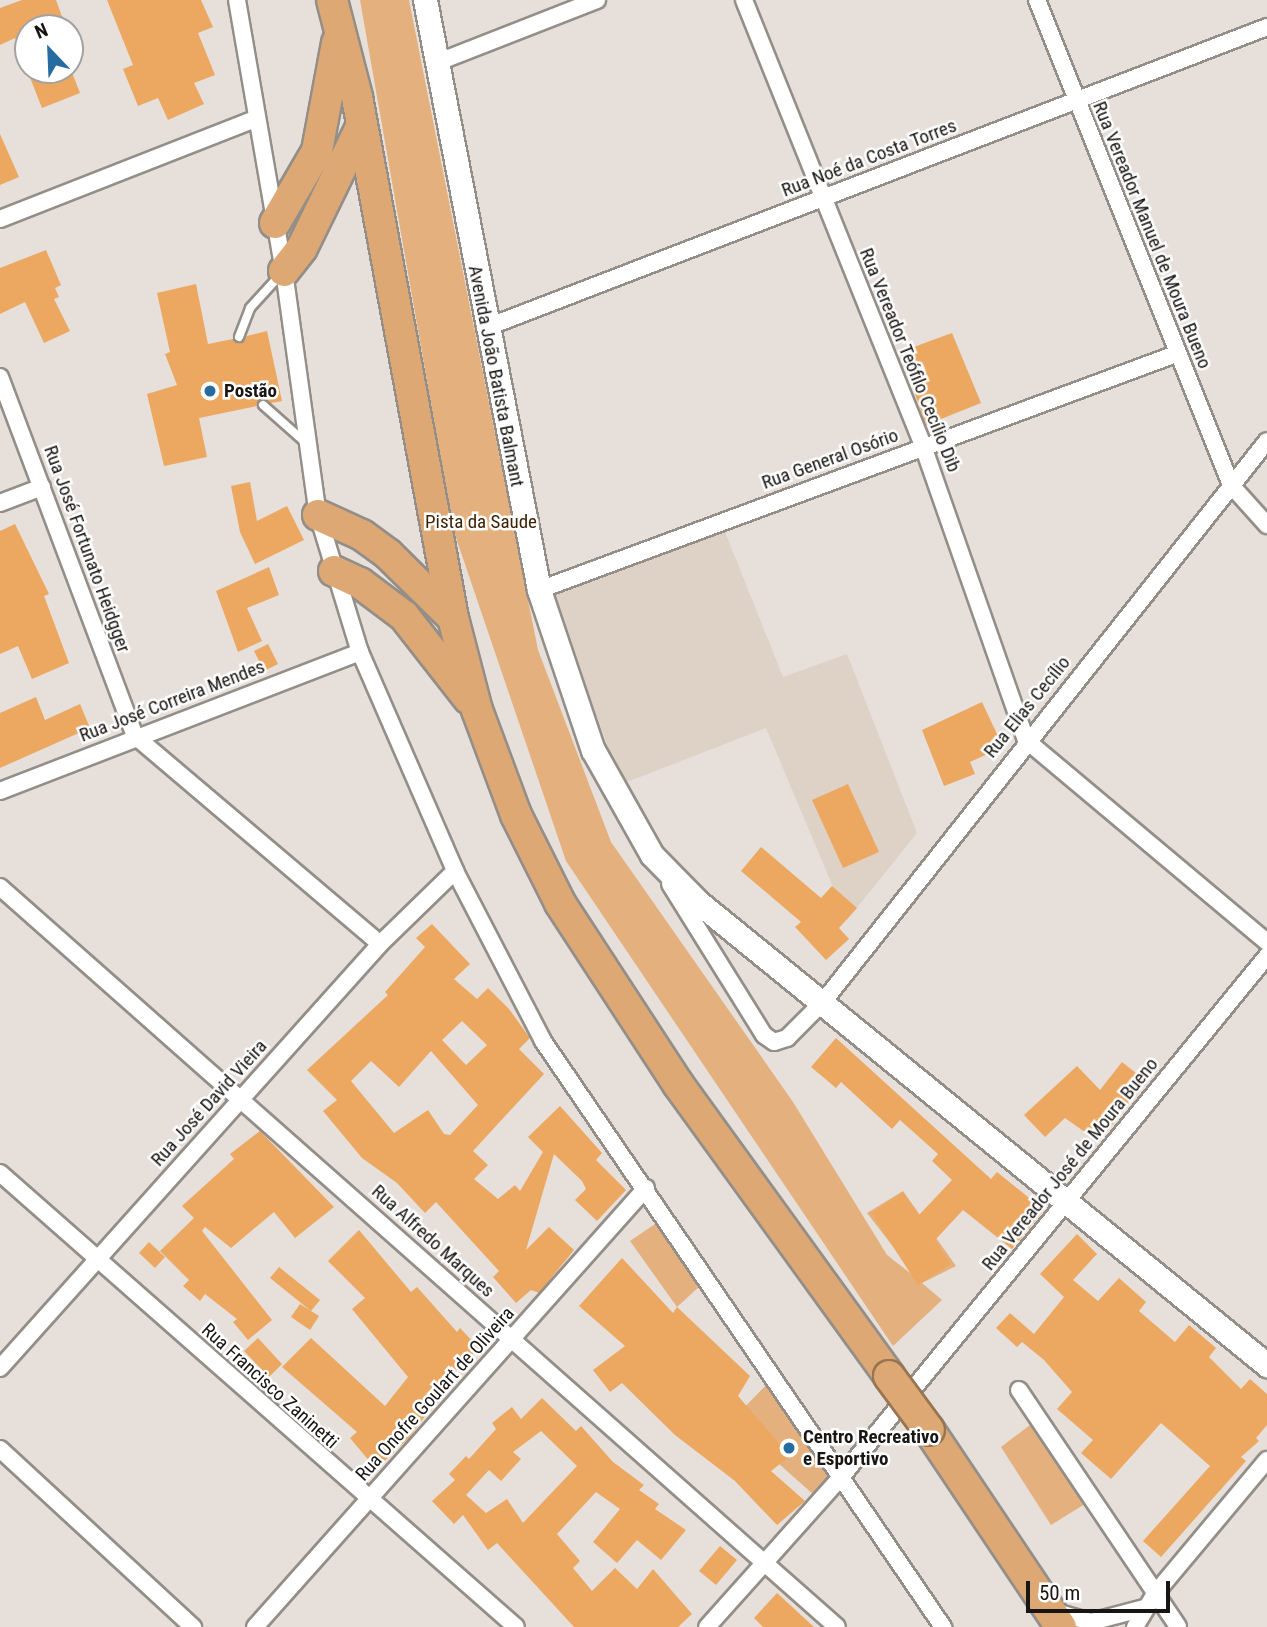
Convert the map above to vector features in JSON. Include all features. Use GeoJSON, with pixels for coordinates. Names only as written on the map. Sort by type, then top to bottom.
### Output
{"type":"FeatureCollection","features":[{"type":"Feature","properties":{"kind":"highway"},"geometry":{"type":"LineString","coordinates":[[332,0],[362,125],[453,618],[477,709],[516,815],[560,903],[678,1084],[929,1430],[1054,1618]]}},
{"type":"Feature","properties":{"kind":"highway"},"geometry":{"type":"LineString","coordinates":[[275,223],[317,151],[339,32]]}},
{"type":"Feature","properties":{"kind":"highway"},"geometry":{"type":"LineString","coordinates":[[284,271],[302,248],[362,125]]}},
{"type":"Feature","properties":{"kind":"highway"},"geometry":{"type":"LineString","coordinates":[[318,515],[362,535],[388,554],[453,618]]}},
{"type":"Feature","properties":{"kind":"highway"},"geometry":{"type":"LineString","coordinates":[[334,571],[360,583],[404,616],[477,709]]}},
{"type":"Feature","properties":{"kind":"street"},"geometry":{"type":"LineString","coordinates":[[237,0],[255,119],[284,271],[318,515],[360,652],[455,871],[544,1041],[943,1627]]}},
{"type":"Feature","properties":{"kind":"street","name":"Avenida João Batista Balmant"},"geometry":{"type":"LineString","coordinates":[[425,0],[485,328],[539,590],[593,750],[652,855],[698,902],[1267,1365]]}},
{"type":"Feature","properties":{"kind":"street"},"geometry":{"type":"LineString","coordinates":[[436,63],[597,0]]}},
{"type":"Feature","properties":{"kind":"street","name":"Rua Vereador Teófilo Cecílio Dib"},"geometry":{"type":"LineString","coordinates":[[744,0],[923,446],[1026,740]]}},
{"type":"Feature","properties":{"kind":"street","name":"Rua Vereador Manuel de Moura Bueno"},"geometry":{"type":"LineString","coordinates":[[1037,0],[1176,354],[1231,485],[1267,525]]}},
{"type":"Feature","properties":{"kind":"street","name":"Rua Noé da Costa Torres"},"geometry":{"type":"LineString","coordinates":[[485,328],[1267,27]]}},
{"type":"Feature","properties":{"kind":"street"},"geometry":{"type":"LineString","coordinates":[[0,219],[255,119]]}},
{"type":"Feature","properties":{"kind":"street","name":"Rua General Osório"},"geometry":{"type":"LineString","coordinates":[[539,590],[1176,354]]}},
{"type":"Feature","properties":{"kind":"street","name":"Rua José Fortunato Heidgger"},"geometry":{"type":"LineString","coordinates":[[0,377],[135,736]]}},
{"type":"Feature","properties":{"kind":"street","name":"Rua Elias Cecílio"},"geometry":{"type":"LineString","coordinates":[[652,855],[764,1035],[774,1042],[787,1038],[823,1002],[1026,740],[1267,441]]}},
{"type":"Feature","properties":{"kind":"street"},"geometry":{"type":"LineString","coordinates":[[0,503],[42,487]]}},
{"type":"Feature","properties":{"kind":"street","name":"Rua José Correira Mendes"},"geometry":{"type":"LineString","coordinates":[[0,791],[135,736],[360,652]]}},
{"type":"Feature","properties":{"kind":"street"},"geometry":{"type":"LineString","coordinates":[[135,736],[380,944]]}},
{"type":"Feature","properties":{"kind":"street"},"geometry":{"type":"LineString","coordinates":[[1026,740],[1267,942]]}},
{"type":"Feature","properties":{"kind":"street","name":"Rua José David Vieira"},"geometry":{"type":"LineString","coordinates":[[0,1368],[380,944],[455,871]]}},
{"type":"Feature","properties":{"kind":"street","name":"Rua Alfredo Marques"},"geometry":{"type":"LineString","coordinates":[[0,887],[837,1627]]}},
{"type":"Feature","properties":{"kind":"street","name":"Rua Vereador José de Moura Bueno"},"geometry":{"type":"LineString","coordinates":[[707,1627],[842,1476],[897,1387],[1065,1202],[1267,956]]}},
{"type":"Feature","properties":{"kind":"street","name":"Rua Francisco Zaninetti"},"geometry":{"type":"LineString","coordinates":[[0,1173],[368,1501],[516,1627]]}},
{"type":"Feature","properties":{"kind":"street","name":"Rua Onofre Goulart de Oliveira"},"geometry":{"type":"LineString","coordinates":[[255,1627],[646,1188]]}},
{"type":"Feature","properties":{"kind":"street"},"geometry":{"type":"LineString","coordinates":[[1019,1390],[1154,1595],[1178,1627]]}},
{"type":"Feature","properties":{"kind":"street"},"geometry":{"type":"LineString","coordinates":[[0,1449],[193,1627]]}},
{"type":"Feature","properties":{"kind":"street"},"geometry":{"type":"LineString","coordinates":[[1135,1627],[1154,1595],[1267,1460]]}},
{"type":"Feature","properties":{"kind":"street"},"geometry":{"type":"LineString","coordinates":[[1054,1618],[1091,1622],[1144,1608]]}},
{"type":"Feature","properties":{"kind":"lane"},"geometry":{"type":"LineString","coordinates":[[239,337],[250,309],[284,271]]}},
{"type":"Feature","properties":{"kind":"lane"},"geometry":{"type":"LineString","coordinates":[[263,405],[308,445]]}},
{"type":"Feature","properties":{"kind":"shaded area"},"geometry":{"type":"Polygon","coordinates":[[[725,532],[783,677],[847,654],[917,833],[847,920],[766,728],[622,784],[552,596],[725,532]]]}},
{"type":"Feature","properties":{"kind":"green space","name":"Pista da Saude"},"geometry":{"type":"Polygon","coordinates":[[[360,0],[409,0],[538,650],[611,842],[793,1102],[887,1255],[919,1280],[867,1213],[903,1191],[956,1266],[922,1283],[942,1300],[893,1346],[566,861],[453,529],[360,0]]]}},
{"type":"Feature","properties":{"kind":"green space"},"geometry":{"type":"Polygon","coordinates":[[[658,1222],[701,1285],[677,1307],[630,1241],[658,1222]]]}},
{"type":"Feature","properties":{"kind":"green space","name":"Centro Recreativo e Esportivo"},"geometry":{"type":"Polygon","coordinates":[[[770,1381],[835,1475],[814,1495],[731,1421],[770,1381]]]}},
{"type":"Feature","properties":{"kind":"green space"},"geometry":{"type":"Polygon","coordinates":[[[1034,1422],[1088,1502],[1051,1525],[1001,1447],[1034,1422]]]}},
{"type":"Feature","properties":{"kind":"building"},"geometry":{"type":"Polygon","coordinates":[[[22,0],[56,0],[61,14],[14,14],[14,38],[0,45],[0,8],[22,0]]]}},
{"type":"Feature","properties":{"kind":"building"},"geometry":{"type":"Polygon","coordinates":[[[107,0],[201,0],[213,27],[198,33],[215,75],[194,83],[204,104],[168,120],[158,98],[138,106],[123,69],[133,65],[107,0]]]}},
{"type":"Feature","properties":{"kind":"building"},"geometry":{"type":"Polygon","coordinates":[[[33,84],[76,84],[80,93],[42,108],[33,84]]]}},
{"type":"Feature","properties":{"kind":"building"},"geometry":{"type":"Polygon","coordinates":[[[0,134],[19,177],[0,185],[0,134]]]}},
{"type":"Feature","properties":{"kind":"building"},"geometry":{"type":"Polygon","coordinates":[[[46,250],[61,285],[55,288],[59,297],[54,299],[70,331],[44,343],[25,302],[0,314],[0,268],[46,250]]]}},
{"type":"Feature","properties":{"kind":"building"},"geometry":{"type":"Polygon","coordinates":[[[196,284],[208,344],[233,339],[241,343],[247,336],[267,331],[282,401],[271,403],[262,399],[257,406],[199,418],[207,457],[164,466],[147,394],[177,385],[165,354],[170,352],[157,293],[196,284]]]}},
{"type":"Feature","properties":{"kind":"building"},"geometry":{"type":"Polygon","coordinates":[[[952,333],[981,403],[926,425],[900,352],[952,333]]]}},
{"type":"Feature","properties":{"kind":"building"},"geometry":{"type":"Polygon","coordinates":[[[250,482],[257,521],[287,506],[304,540],[255,564],[240,532],[231,486],[250,482]]]}},
{"type":"Feature","properties":{"kind":"building"},"geometry":{"type":"Polygon","coordinates":[[[15,524],[49,594],[44,596],[69,663],[32,679],[18,646],[0,654],[0,531],[15,524]]]}},
{"type":"Feature","properties":{"kind":"building"},"geometry":{"type":"Polygon","coordinates":[[[269,567],[279,595],[247,608],[262,641],[238,652],[216,591],[269,567]]]}},
{"type":"Feature","properties":{"kind":"building"},"geometry":{"type":"Polygon","coordinates":[[[268,644],[278,664],[264,671],[254,651],[268,644]]]}},
{"type":"Feature","properties":{"kind":"building"},"geometry":{"type":"Polygon","coordinates":[[[36,697],[45,720],[80,704],[90,728],[0,768],[0,713],[36,697]]]}},
{"type":"Feature","properties":{"kind":"building"},"geometry":{"type":"Polygon","coordinates":[[[982,702],[1003,747],[970,762],[975,774],[944,786],[922,730],[982,702]]]}},
{"type":"Feature","properties":{"kind":"building"},"geometry":{"type":"Polygon","coordinates":[[[848,784],[879,852],[843,868],[812,800],[848,784]]]}},
{"type":"Feature","properties":{"kind":"building"},"geometry":{"type":"Polygon","coordinates":[[[761,847],[821,898],[832,886],[857,908],[839,928],[849,939],[826,960],[795,927],[801,922],[741,871],[761,847]]]}},
{"type":"Feature","properties":{"kind":"building"},"geometry":{"type":"Polygon","coordinates":[[[432,924],[470,964],[454,979],[477,999],[488,988],[509,1009],[530,1038],[519,1049],[544,1074],[473,1151],[488,1165],[474,1179],[498,1199],[515,1185],[520,1191],[543,1152],[528,1137],[560,1106],[602,1153],[596,1160],[626,1190],[597,1221],[575,1200],[586,1189],[582,1181],[554,1154],[526,1250],[549,1227],[574,1250],[539,1293],[531,1290],[516,1303],[493,1277],[499,1271],[436,1202],[425,1213],[397,1183],[362,1158],[323,1111],[337,1100],[307,1070],[388,995],[385,992],[425,947],[416,938],[432,924]],[[462,1021],[442,1040],[466,1065],[487,1045],[462,1021]],[[431,1051],[399,1087],[371,1061],[351,1081],[394,1133],[428,1110],[444,1134],[450,1135],[478,1105],[431,1051]]]}},
{"type":"Feature","properties":{"kind":"building"},"geometry":{"type":"Polygon","coordinates":[[[836,1038],[991,1179],[997,1172],[1044,1210],[1012,1249],[963,1210],[935,1240],[951,1264],[918,1285],[871,1213],[903,1192],[919,1215],[952,1180],[932,1161],[938,1154],[900,1120],[892,1129],[841,1082],[836,1088],[811,1067],[836,1038]]]}},
{"type":"Feature","properties":{"kind":"building"},"geometry":{"type":"Polygon","coordinates":[[[1122,1062],[1146,1081],[1099,1142],[1065,1118],[1045,1137],[1024,1115],[1077,1066],[1100,1090],[1122,1062]]]}},
{"type":"Feature","properties":{"kind":"building"},"geometry":{"type":"Polygon","coordinates":[[[260,1131],[334,1207],[295,1238],[274,1212],[231,1248],[205,1227],[202,1231],[272,1320],[248,1340],[233,1322],[237,1319],[205,1294],[200,1301],[183,1286],[189,1280],[160,1251],[194,1218],[182,1206],[234,1159],[230,1154],[260,1131]]]}},
{"type":"Feature","properties":{"kind":"building"},"geometry":{"type":"Polygon","coordinates":[[[359,1230],[411,1292],[417,1287],[457,1332],[460,1328],[479,1348],[449,1377],[446,1375],[426,1400],[433,1405],[409,1438],[376,1469],[350,1438],[357,1432],[282,1367],[311,1338],[385,1406],[408,1377],[352,1309],[365,1298],[328,1261],[359,1230]]]}},
{"type":"Feature","properties":{"kind":"building"},"geometry":{"type":"Polygon","coordinates":[[[1077,1234],[1097,1254],[1073,1280],[1098,1301],[1119,1278],[1146,1302],[1139,1311],[1175,1342],[1189,1325],[1216,1348],[1209,1357],[1241,1389],[1250,1379],[1267,1394],[1267,1425],[1256,1438],[1259,1441],[1241,1457],[1246,1461],[1161,1557],[1143,1541],[1210,1466],[1161,1423],[1111,1479],[1081,1453],[1093,1440],[1057,1409],[1072,1392],[1044,1360],[1022,1342],[1017,1347],[996,1328],[1010,1313],[1034,1334],[1064,1297],[1040,1274],[1077,1234]]]}},
{"type":"Feature","properties":{"kind":"building"},"geometry":{"type":"Polygon","coordinates":[[[149,1242],[165,1257],[155,1268],[139,1253],[149,1242]]]}},
{"type":"Feature","properties":{"kind":"building"},"geometry":{"type":"Polygon","coordinates":[[[622,1258],[673,1313],[677,1307],[750,1376],[738,1396],[790,1456],[771,1471],[805,1501],[777,1525],[735,1481],[675,1435],[622,1383],[610,1392],[593,1370],[625,1346],[579,1306],[622,1258]]]}},
{"type":"Feature","properties":{"kind":"building"},"geometry":{"type":"Polygon","coordinates":[[[279,1267],[320,1300],[311,1311],[270,1278],[279,1267]]]}},
{"type":"Feature","properties":{"kind":"building"},"geometry":{"type":"Polygon","coordinates":[[[300,1304],[319,1316],[310,1330],[291,1317],[300,1304]]]}},
{"type":"Feature","properties":{"kind":"building"},"geometry":{"type":"Polygon","coordinates":[[[258,1338],[282,1364],[269,1377],[244,1351],[258,1338]]]}},
{"type":"Feature","properties":{"kind":"building"},"geometry":{"type":"Polygon","coordinates":[[[542,1398],[576,1431],[581,1426],[613,1462],[644,1485],[639,1490],[659,1504],[655,1509],[686,1530],[661,1560],[637,1540],[617,1563],[593,1542],[620,1509],[596,1492],[557,1534],[580,1561],[573,1568],[592,1591],[615,1568],[637,1589],[653,1569],[692,1614],[678,1627],[574,1627],[497,1543],[488,1550],[463,1515],[454,1524],[432,1501],[455,1480],[449,1474],[466,1456],[469,1459],[496,1429],[492,1423],[512,1407],[521,1419],[542,1398]],[[541,1431],[513,1452],[521,1459],[501,1481],[489,1470],[466,1495],[486,1513],[507,1499],[523,1523],[577,1466],[541,1431]]]}},
{"type":"Feature","properties":{"kind":"building"},"geometry":{"type":"Polygon","coordinates":[[[720,1546],[737,1560],[716,1585],[699,1571],[720,1546]]]}},
{"type":"Feature","properties":{"kind":"building"},"geometry":{"type":"Polygon","coordinates":[[[777,1593],[814,1627],[763,1627],[754,1618],[777,1593]]]}},
{"type":"Feature","properties":{"kind":"place","name":"Postão"},"geometry":{"type":"Point","coordinates":[210,391]}},
{"type":"Feature","properties":{"kind":"place","name":"Centro Recreativo e Esportivo"},"geometry":{"type":"Point","coordinates":[789,1448]}}]}
